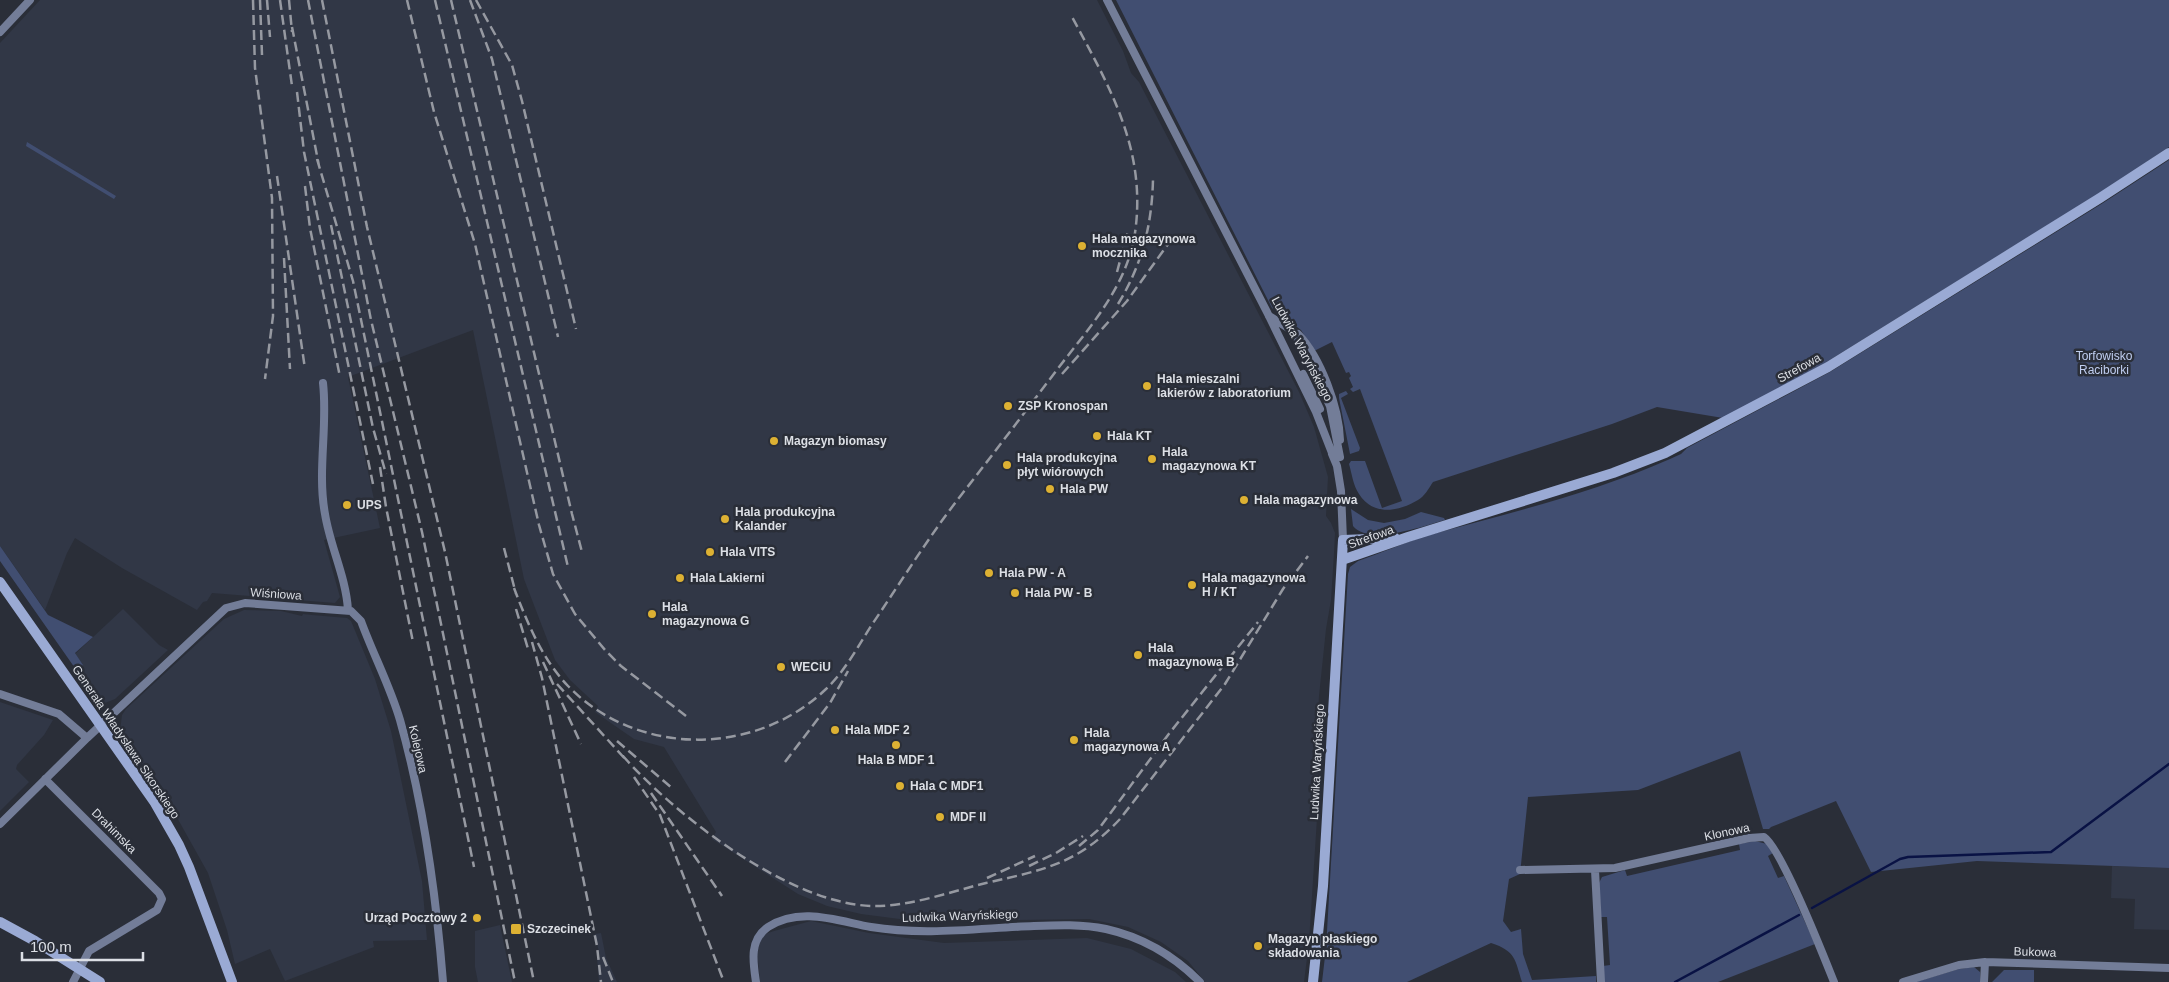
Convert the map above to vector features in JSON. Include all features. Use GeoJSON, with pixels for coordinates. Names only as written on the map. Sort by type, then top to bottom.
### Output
{"type":"FeatureCollection","features":[{"type":"Feature","properties":{"kind":"street"},"geometry":{"type":"LineString","coordinates":[[0,32],[30,0]]}},
{"type":"Feature","properties":{"kind":"street","name":"Ludwika Waryńskiego"},"geometry":{"type":"LineString","coordinates":[[1107,0],[1282,342],[1289,349],[1312,390],[1337,458],[1342,502],[1343,540],[1323,886],[1313,982]]}},
{"type":"Feature","properties":{"kind":"street","name":"Strefowa"},"geometry":{"type":"LineString","coordinates":[[1342,560],[1408,537],[1613,473],[1672,449],[1828,367],[2115,189],[2169,153]]}},
{"type":"Feature","properties":{"kind":"street"},"geometry":{"type":"LineString","coordinates":[[1269,316],[1292,331],[1326,397],[1337,458]]}},
{"type":"Feature","properties":{"kind":"street"},"geometry":{"type":"LineString","coordinates":[[323,383],[322,471],[325,514],[345,587],[348,610]]}},
{"type":"Feature","properties":{"kind":"street","name":"Strefowa"},"geometry":{"type":"LineString","coordinates":[[1343,540],[1408,537]]}},
{"type":"Feature","properties":{"kind":"street","name":"Generała Władysława Sikorskiego"},"geometry":{"type":"LineString","coordinates":[[0,582],[155,803],[190,867],[230,979]]}},
{"type":"Feature","properties":{"kind":"street","name":"Wiśniowa"},"geometry":{"type":"LineString","coordinates":[[0,824],[100,725],[221,612],[231,605],[245,603],[348,610]]}},
{"type":"Feature","properties":{"kind":"street","name":"Kolejowa"},"geometry":{"type":"LineString","coordinates":[[348,610],[355,613],[361,621],[400,719],[429,851],[443,982]]}},
{"type":"Feature","properties":{"kind":"street"},"geometry":{"type":"LineString","coordinates":[[0,694],[59,714],[87,738]]}},
{"type":"Feature","properties":{"kind":"street","name":"Drahimska"},"geometry":{"type":"LineString","coordinates":[[45,779],[159,893],[162,902],[157,910],[89,951],[79,968]]}},
{"type":"Feature","properties":{"kind":"street","name":"Klonowa"},"geometry":{"type":"LineString","coordinates":[[1520,870],[1595,870],[1627,865],[1749,838],[1764,837],[1770,842],[1809,921],[1834,982]]}},
{"type":"Feature","properties":{"kind":"street"},"geometry":{"type":"LineString","coordinates":[[1595,870],[1601,982]]}},
{"type":"Feature","properties":{"kind":"street","name":"Ludwika Waryńskiego"},"geometry":{"type":"LineString","coordinates":[[756,982],[753,951],[758,936],[773,924],[804,916],[819,916],[870,927],[915,931],[1051,926],[1098,927],[1126,934],[1157,949],[1180,964],[1200,982]]}},
{"type":"Feature","properties":{"kind":"street"},"geometry":{"type":"LineString","coordinates":[[0,922],[100,982]]}},
{"type":"Feature","properties":{"kind":"street"},"geometry":{"type":"LineString","coordinates":[[1984,982],[1985,962]]}},
{"type":"Feature","properties":{"kind":"street","name":"Bukowa"},"geometry":{"type":"LineString","coordinates":[[1903,982],[1958,965],[1985,962],[2169,968]]}},
{"type":"Feature","properties":{"kind":"street"},"geometry":{"type":"LineString","coordinates":[[73,982],[79,968]]}},
{"type":"Feature","properties":{"kind":"shaded area"},"geometry":{"type":"Polygon","coordinates":[[[40,0],[1097,0],[1123,51],[1131,73],[1139,82],[1299,392],[1314,427],[1328,477],[1326,516],[1335,533],[1331,600],[1319,696],[1318,715],[1323,726],[1309,942],[1304,982],[1205,982],[1188,961],[1161,942],[1128,927],[1089,919],[1013,920],[1013,917],[915,921],[861,914],[827,906],[798,894],[712,839],[716,832],[664,747],[634,739],[595,712],[598,706],[570,680],[555,660],[524,579],[473,330],[348,377],[380,528],[324,540],[340,597],[335,603],[212,593],[207,601],[203,602],[197,610],[122,568],[75,538],[67,553],[45,610],[0,546],[0,43],[40,0]]]}},
{"type":"Feature","properties":{"kind":"shaded area"},"geometry":{"type":"Polygon","coordinates":[[[123,609],[159,645],[168,650],[115,699],[105,703],[97,699],[77,671],[83,665],[75,654],[123,609]]]}},
{"type":"Feature","properties":{"kind":"shaded area"},"geometry":{"type":"Polygon","coordinates":[[[244,610],[281,611],[302,616],[303,614],[347,618],[351,621],[375,679],[391,731],[422,881],[427,940],[373,941],[374,947],[285,981],[270,949],[235,964],[227,930],[208,873],[175,814],[120,731],[122,715],[126,709],[224,619],[244,610]]]}},
{"type":"Feature","properties":{"kind":"shaded area"},"geometry":{"type":"Polygon","coordinates":[[[0,702],[53,720],[44,735],[17,765],[16,769],[29,782],[0,811],[0,702]]]}},
{"type":"Feature","properties":{"kind":"shaded area"},"geometry":{"type":"Polygon","coordinates":[[[2112,866],[2169,868],[2169,930],[2134,929],[2135,899],[2111,898],[2112,866]]]}},
{"type":"Feature","properties":{"kind":"shaded area"},"geometry":{"type":"Polygon","coordinates":[[[811,921],[869,933],[944,943],[1087,938],[1131,949],[1175,972],[1186,982],[760,982],[757,951],[765,934],[811,921]]]}},
{"type":"Feature","properties":{"kind":"shaded area"},"geometry":{"type":"Polygon","coordinates":[[[500,925],[512,982],[478,982],[475,967],[475,931],[500,925]]]}},
{"type":"Feature","properties":{"kind":"shaded area"},"geometry":{"type":"Polygon","coordinates":[[[601,933],[606,958],[617,982],[599,982],[597,958],[600,957],[595,934],[601,933]]]}},
{"type":"Feature","properties":{"kind":"green space"},"geometry":{"type":"Polygon","coordinates":[[[1116,0],[2169,0],[2169,147],[2098,194],[1825,363],[1723,418],[1657,407],[1612,424],[1433,482],[1420,499],[1402,507],[1386,510],[1371,506],[1359,494],[1349,464],[1351,461],[1365,461],[1382,508],[1402,501],[1360,389],[1353,392],[1350,389],[1353,387],[1349,378],[1351,376],[1349,372],[1346,373],[1332,342],[1314,351],[1301,330],[1272,308],[1116,0]]]}},
{"type":"Feature","properties":{"kind":"green space"},"geometry":{"type":"Polygon","coordinates":[[[27,142],[116,196],[114,199],[26,146],[27,142]]]}},
{"type":"Feature","properties":{"kind":"green space","name":"Torfowisko Raciborki"},"geometry":{"type":"Polygon","coordinates":[[[2169,160],[2169,868],[1977,861],[1871,872],[1836,801],[1769,829],[1763,829],[1740,751],[1638,790],[1528,797],[1520,874],[1509,879],[1503,921],[1511,932],[1521,929],[1523,954],[1532,980],[1596,976],[1596,982],[1522,982],[1516,962],[1510,953],[1491,943],[1407,982],[1322,982],[1326,948],[1348,574],[1350,567],[1358,561],[1420,538],[1581,492],[1641,471],[1681,454],[1687,448],[1830,372],[2169,160]]]}},
{"type":"Feature","properties":{"kind":"green space"},"geometry":{"type":"Polygon","coordinates":[[[1346,391],[1348,394],[1341,398],[1360,448],[1359,451],[1350,454],[1339,398],[1339,394],[1346,391]]]}},
{"type":"Feature","properties":{"kind":"green space"},"geometry":{"type":"Polygon","coordinates":[[[1351,509],[1368,520],[1384,523],[1405,519],[1421,512],[1444,518],[1445,520],[1397,533],[1371,534],[1361,532],[1353,526],[1351,509]]]}},
{"type":"Feature","properties":{"kind":"green space"},"geometry":{"type":"Polygon","coordinates":[[[0,546],[48,615],[93,637],[75,653],[83,665],[77,671],[0,561],[0,546]]]}},
{"type":"Feature","properties":{"kind":"green space"},"geometry":{"type":"Polygon","coordinates":[[[1755,841],[1767,844],[1773,853],[1768,856],[1778,878],[1784,876],[1815,944],[1718,982],[1604,982],[1603,966],[1610,965],[1607,917],[1601,917],[1599,883],[1602,877],[1625,870],[1627,876],[1740,850],[1739,844],[1755,841]]]}},
{"type":"Feature","properties":{"kind":"green space"},"geometry":{"type":"Polygon","coordinates":[[[1974,967],[1980,972],[1980,982],[1915,982],[1959,969],[1974,967]]]}},
{"type":"Feature","properties":{"kind":"green space"},"geometry":{"type":"Polygon","coordinates":[[[2004,970],[2034,970],[2034,982],[1992,982],[2004,970]]]}},
{"type":"Feature","properties":{"kind":"waterway"},"geometry":{"type":"LineString","coordinates":[[1812,908],[1900,859],[1908,857],[2051,852],[2169,764]]}},
{"type":"Feature","properties":{"kind":"waterway"},"geometry":{"type":"LineString","coordinates":[[1675,982],[1799,915]]}},
{"type":"Feature","properties":{"kind":"railway"},"geometry":{"type":"LineString","coordinates":[[253,0],[255,68],[272,198],[273,316],[265,379]]}},
{"type":"Feature","properties":{"kind":"railway"},"geometry":{"type":"LineString","coordinates":[[260,0],[262,55]]}},
{"type":"Feature","properties":{"kind":"railway"},"geometry":{"type":"LineString","coordinates":[[267,0],[270,37]]}},
{"type":"Feature","properties":{"kind":"railway"},"geometry":{"type":"LineString","coordinates":[[280,0],[292,86]]}},
{"type":"Feature","properties":{"kind":"railway"},"geometry":{"type":"LineString","coordinates":[[289,0],[292,32]]}},
{"type":"Feature","properties":{"kind":"railway"},"geometry":{"type":"LineString","coordinates":[[308,0],[371,320],[422,532],[515,982]]}},
{"type":"Feature","properties":{"kind":"railway"},"geometry":{"type":"LineString","coordinates":[[322,0],[367,227],[445,552],[534,982]]}},
{"type":"Feature","properties":{"kind":"railway"},"geometry":{"type":"LineString","coordinates":[[407,0],[434,112],[475,244],[539,525],[553,574],[575,614],[605,650],[621,666],[686,716]]}},
{"type":"Feature","properties":{"kind":"railway"},"geometry":{"type":"LineString","coordinates":[[435,0],[568,567]]}},
{"type":"Feature","properties":{"kind":"railway"},"geometry":{"type":"LineString","coordinates":[[451,0],[582,552]]}},
{"type":"Feature","properties":{"kind":"railway"},"geometry":{"type":"LineString","coordinates":[[470,0],[492,59],[558,337]]}},
{"type":"Feature","properties":{"kind":"railway"},"geometry":{"type":"LineString","coordinates":[[476,0],[512,65],[576,329]]}},
{"type":"Feature","properties":{"kind":"railway"},"geometry":{"type":"LineString","coordinates":[[514,588],[530,627],[543,652],[568,686],[596,709],[627,726],[661,736],[696,740],[731,737],[765,727],[797,711],[833,682],[938,526],[1093,323],[1115,289],[1131,253],[1135,233],[1137,202],[1135,173],[1130,146],[1122,119],[1111,93],[1071,15]]}},
{"type":"Feature","properties":{"kind":"railway"},"geometry":{"type":"LineString","coordinates":[[292,27],[319,166]]}},
{"type":"Feature","properties":{"kind":"railway"},"geometry":{"type":"LineString","coordinates":[[297,92],[304,152],[373,484]]}},
{"type":"Feature","properties":{"kind":"railway"},"geometry":{"type":"LineString","coordinates":[[317,159],[353,281],[474,867]]}},
{"type":"Feature","properties":{"kind":"railway"},"geometry":{"type":"LineString","coordinates":[[277,176],[305,369]]}},
{"type":"Feature","properties":{"kind":"railway"},"geometry":{"type":"LineString","coordinates":[[1118,304],[1133,274],[1144,244],[1148,228],[1153,179]]}},
{"type":"Feature","properties":{"kind":"railway"},"geometry":{"type":"LineString","coordinates":[[305,186],[310,228],[340,377]]}},
{"type":"Feature","properties":{"kind":"railway"},"geometry":{"type":"LineString","coordinates":[[331,225],[373,428],[386,474]]}},
{"type":"Feature","properties":{"kind":"railway"},"geometry":{"type":"LineString","coordinates":[[1117,272],[1128,231]]}},
{"type":"Feature","properties":{"kind":"railway"},"geometry":{"type":"LineString","coordinates":[[1062,374],[1127,301],[1171,240]]}},
{"type":"Feature","properties":{"kind":"railway"},"geometry":{"type":"LineString","coordinates":[[284,258],[290,369]]}},
{"type":"Feature","properties":{"kind":"railway"},"geometry":{"type":"LineString","coordinates":[[380,467],[386,507],[413,642]]}},
{"type":"Feature","properties":{"kind":"railway"},"geometry":{"type":"LineString","coordinates":[[504,548],[516,594]]}},
{"type":"Feature","properties":{"kind":"railway"},"geometry":{"type":"LineString","coordinates":[[623,756],[673,805],[738,854],[808,891],[843,902],[875,906],[902,904],[1025,874],[1074,856],[1105,834],[1120,819],[1225,684],[1283,589],[1308,556]]}},
{"type":"Feature","properties":{"kind":"railway"},"geometry":{"type":"LineString","coordinates":[[516,609],[529,652]]}},
{"type":"Feature","properties":{"kind":"railway"},"geometry":{"type":"LineString","coordinates":[[1079,846],[1098,830],[1168,735],[1258,622]]}},
{"type":"Feature","properties":{"kind":"railway"},"geometry":{"type":"LineString","coordinates":[[532,642],[542,678],[597,946],[601,982]]}},
{"type":"Feature","properties":{"kind":"railway"},"geometry":{"type":"LineString","coordinates":[[543,662],[581,744]]}},
{"type":"Feature","properties":{"kind":"railway"},"geometry":{"type":"LineString","coordinates":[[785,762],[830,703],[848,671]]}},
{"type":"Feature","properties":{"kind":"railway"},"geometry":{"type":"LineString","coordinates":[[557,684],[627,761]]}},
{"type":"Feature","properties":{"kind":"railway"},"geometry":{"type":"LineString","coordinates":[[617,741],[672,788]]}},
{"type":"Feature","properties":{"kind":"railway"},"geometry":{"type":"LineString","coordinates":[[634,777],[660,815],[724,982]]}},
{"type":"Feature","properties":{"kind":"railway"},"geometry":{"type":"LineString","coordinates":[[651,793],[722,896]]}},
{"type":"Feature","properties":{"kind":"railway"},"geometry":{"type":"LineString","coordinates":[[1029,866],[1056,853],[1083,836]]}},
{"type":"Feature","properties":{"kind":"railway"},"geometry":{"type":"LineString","coordinates":[[987,878],[1035,856]]}},
{"type":"Feature","properties":{"kind":"railway"},"geometry":{"type":"LineString","coordinates":[[603,957],[613,982]]}},
{"type":"Feature","properties":{"kind":"place","name":"Hala magazynowa mocznika"},"geometry":{"type":"Point","coordinates":[1082,246]}},
{"type":"Feature","properties":{"kind":"place","name":"Hala mieszalni lakierów z laboratorium"},"geometry":{"type":"Point","coordinates":[1147,386]}},
{"type":"Feature","properties":{"kind":"place","name":"ZSP Kronospan"},"geometry":{"type":"Point","coordinates":[1008,406]}},
{"type":"Feature","properties":{"kind":"place","name":"Hala KT"},"geometry":{"type":"Point","coordinates":[1097,436]}},
{"type":"Feature","properties":{"kind":"place","name":"Magazyn biomasy"},"geometry":{"type":"Point","coordinates":[774,441]}},
{"type":"Feature","properties":{"kind":"place","name":"Hala magazynowa KT"},"geometry":{"type":"Point","coordinates":[1152,459]}},
{"type":"Feature","properties":{"kind":"place","name":"Hala produkcyjna płyt wiórowych"},"geometry":{"type":"Point","coordinates":[1007,465]}},
{"type":"Feature","properties":{"kind":"place","name":"Hala PW"},"geometry":{"type":"Point","coordinates":[1050,489]}},
{"type":"Feature","properties":{"kind":"place","name":"Hala magazynowa"},"geometry":{"type":"Point","coordinates":[1244,500]}},
{"type":"Feature","properties":{"kind":"place","name":"UPS"},"geometry":{"type":"Point","coordinates":[347,505]}},
{"type":"Feature","properties":{"kind":"place","name":"Hala produkcyjna Kalander"},"geometry":{"type":"Point","coordinates":[725,519]}},
{"type":"Feature","properties":{"kind":"place","name":"Hala VITS"},"geometry":{"type":"Point","coordinates":[710,552]}},
{"type":"Feature","properties":{"kind":"place","name":"Hala PW - A"},"geometry":{"type":"Point","coordinates":[989,573]}},
{"type":"Feature","properties":{"kind":"place","name":"Hala Lakierni"},"geometry":{"type":"Point","coordinates":[680,578]}},
{"type":"Feature","properties":{"kind":"place","name":"Hala magazynowa H / KT"},"geometry":{"type":"Point","coordinates":[1192,585]}},
{"type":"Feature","properties":{"kind":"place","name":"Hala PW - B"},"geometry":{"type":"Point","coordinates":[1015,593]}},
{"type":"Feature","properties":{"kind":"place","name":"Hala magazynowa G"},"geometry":{"type":"Point","coordinates":[652,614]}},
{"type":"Feature","properties":{"kind":"place","name":"Hala magazynowa B"},"geometry":{"type":"Point","coordinates":[1138,655]}},
{"type":"Feature","properties":{"kind":"place","name":"WECiU"},"geometry":{"type":"Point","coordinates":[781,667]}},
{"type":"Feature","properties":{"kind":"place","name":"Hala MDF 2"},"geometry":{"type":"Point","coordinates":[835,730]}},
{"type":"Feature","properties":{"kind":"place","name":"Hala magazynowa A"},"geometry":{"type":"Point","coordinates":[1074,740]}},
{"type":"Feature","properties":{"kind":"place","name":"Hala B MDF 1"},"geometry":{"type":"Point","coordinates":[896,745]}},
{"type":"Feature","properties":{"kind":"place","name":"Hala C MDF1"},"geometry":{"type":"Point","coordinates":[900,786]}},
{"type":"Feature","properties":{"kind":"place","name":"MDF II"},"geometry":{"type":"Point","coordinates":[940,817]}},
{"type":"Feature","properties":{"kind":"place","name":"Urząd Pocztowy 2"},"geometry":{"type":"Point","coordinates":[477,918]}},
{"type":"Feature","properties":{"kind":"place","name":"Szczecinek"},"geometry":{"type":"Point","coordinates":[516,929]}},
{"type":"Feature","properties":{"kind":"place","name":"Magazyn płaskiego składowania"},"geometry":{"type":"Point","coordinates":[1258,946]}}]}
